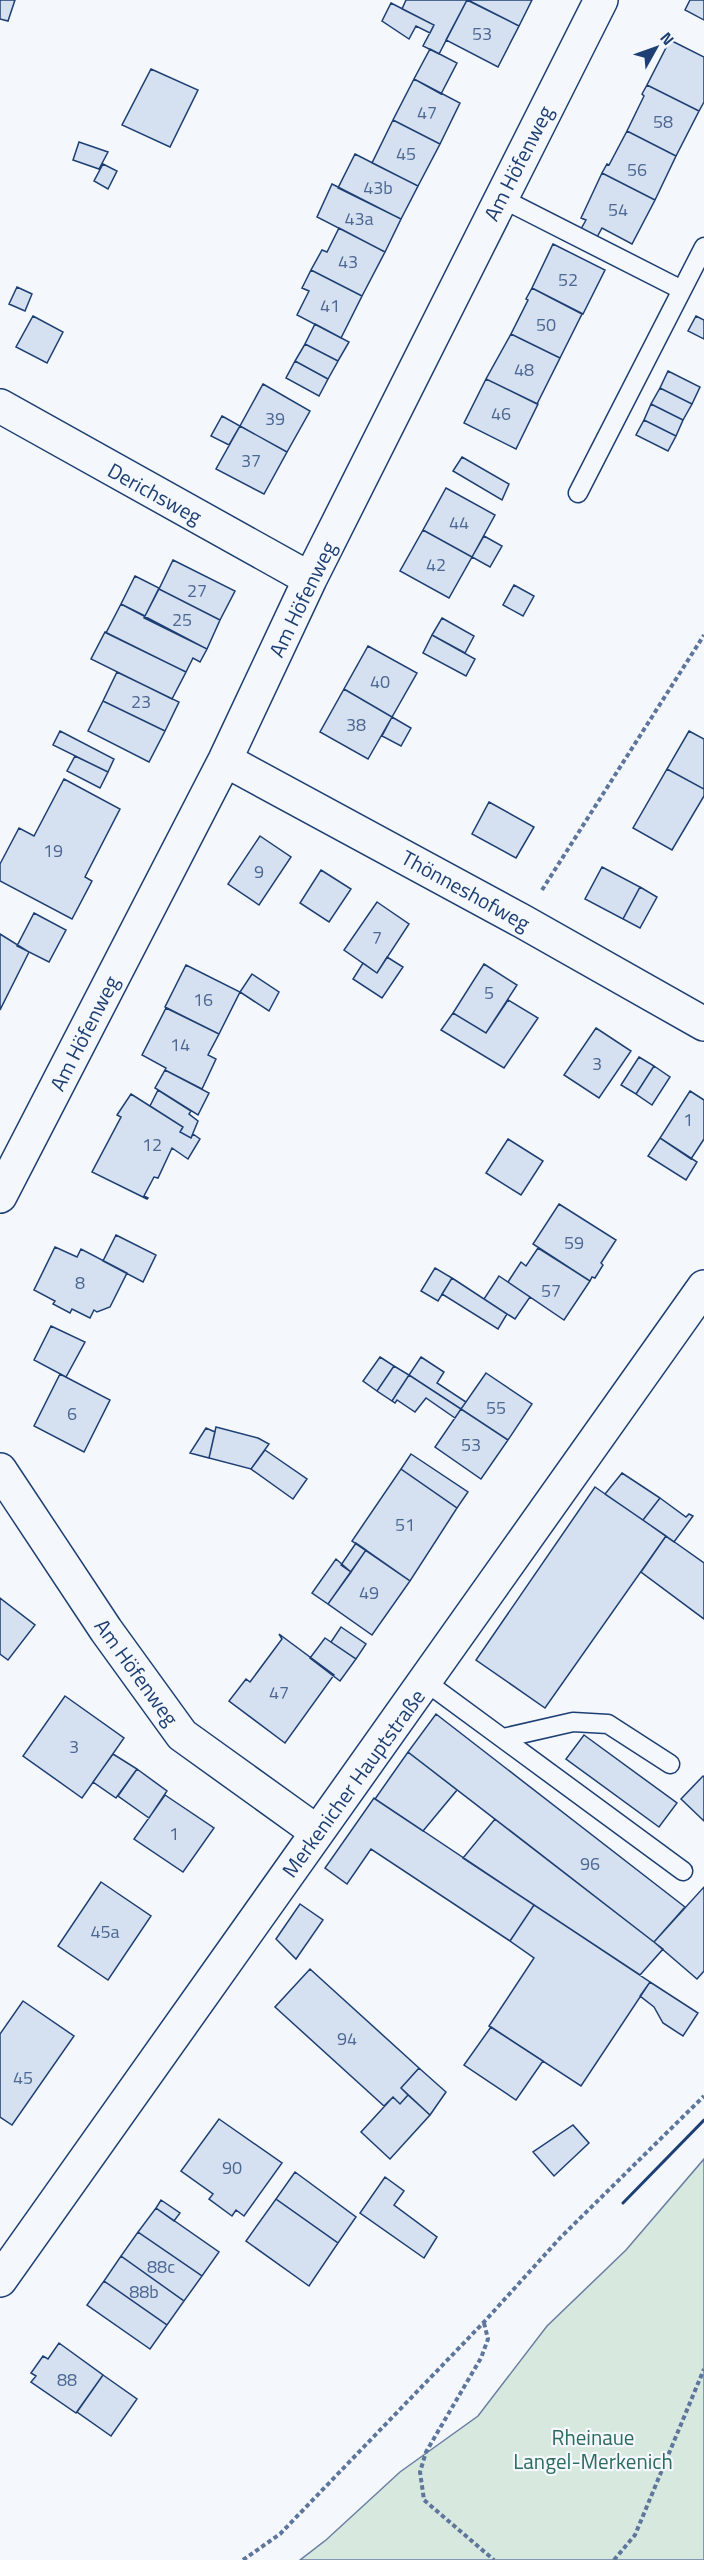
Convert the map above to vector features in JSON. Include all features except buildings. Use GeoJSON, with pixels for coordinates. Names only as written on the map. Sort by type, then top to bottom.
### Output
{"type":"FeatureCollection","features":[{"type":"Feature","properties":{"kind":"street","name":"Am Höfenweg"},"geometry":{"type":"LineString","coordinates":[[0,1196],[225,760],[310,579],[601,0]]}},
{"type":"Feature","properties":{"kind":"street","name":"Derichsweg"},"geometry":{"type":"LineString","coordinates":[[0,406],[310,579]]}},
{"type":"Feature","properties":{"kind":"street","name":"Thönneshofweg"},"geometry":{"type":"LineString","coordinates":[[225,760],[522,921],[704,1024]]}},
{"type":"Feature","properties":{"kind":"street","name":"Merkenicher Hauptstraße"},"geometry":{"type":"LineString","coordinates":[[0,2280],[704,1287]]}},
{"type":"Feature","properties":{"kind":"street","name":"Am Höfenweg"},"geometry":{"type":"LineString","coordinates":[[0,1470],[106,1630],[182,1735],[317,1832]]}},
{"type":"Feature","properties":{"kind":"lane"},"geometry":{"type":"LineString","coordinates":[[501,198],[682,290]]}},
{"type":"Feature","properties":{"kind":"lane"},"geometry":{"type":"LineString","coordinates":[[578,494],[704,247]]}},
{"type":"Feature","properties":{"kind":"lane"},"geometry":{"type":"LineString","coordinates":[[426,1682],[683,1871]]}},
{"type":"Feature","properties":{"kind":"lane"},"geometry":{"type":"LineString","coordinates":[[503,1738],[573,1722],[608,1724],[670,1764]]}},
{"type":"Feature","properties":{"kind":"path"},"geometry":{"type":"LineString","coordinates":[[522,921],[704,635]]}},
{"type":"Feature","properties":{"kind":"path"},"geometry":{"type":"LineString","coordinates":[[243,2560],[280,2534],[484,2322],[560,2238],[704,2096]]}},
{"type":"Feature","properties":{"kind":"path"},"geometry":{"type":"LineString","coordinates":[[484,2322],[488,2339],[482,2358],[426,2452],[420,2472],[424,2500],[494,2560]]}},
{"type":"Feature","properties":{"kind":"path"},"geometry":{"type":"LineString","coordinates":[[614,2560],[635,2535],[704,2369]]}},
{"type":"Feature","properties":{"kind":"green space","name":"Rheinaue Langel-Merkenich"},"geometry":{"type":"Polygon","coordinates":[[[704,2159],[704,2560],[300,2560],[326,2540],[400,2472],[478,2416],[547,2326],[626,2250],[704,2159]]]}},
{"type":"Feature","properties":{"kind":"wall"},"geometry":{"type":"LineString","coordinates":[[623,2203],[704,2120]]}}]}
